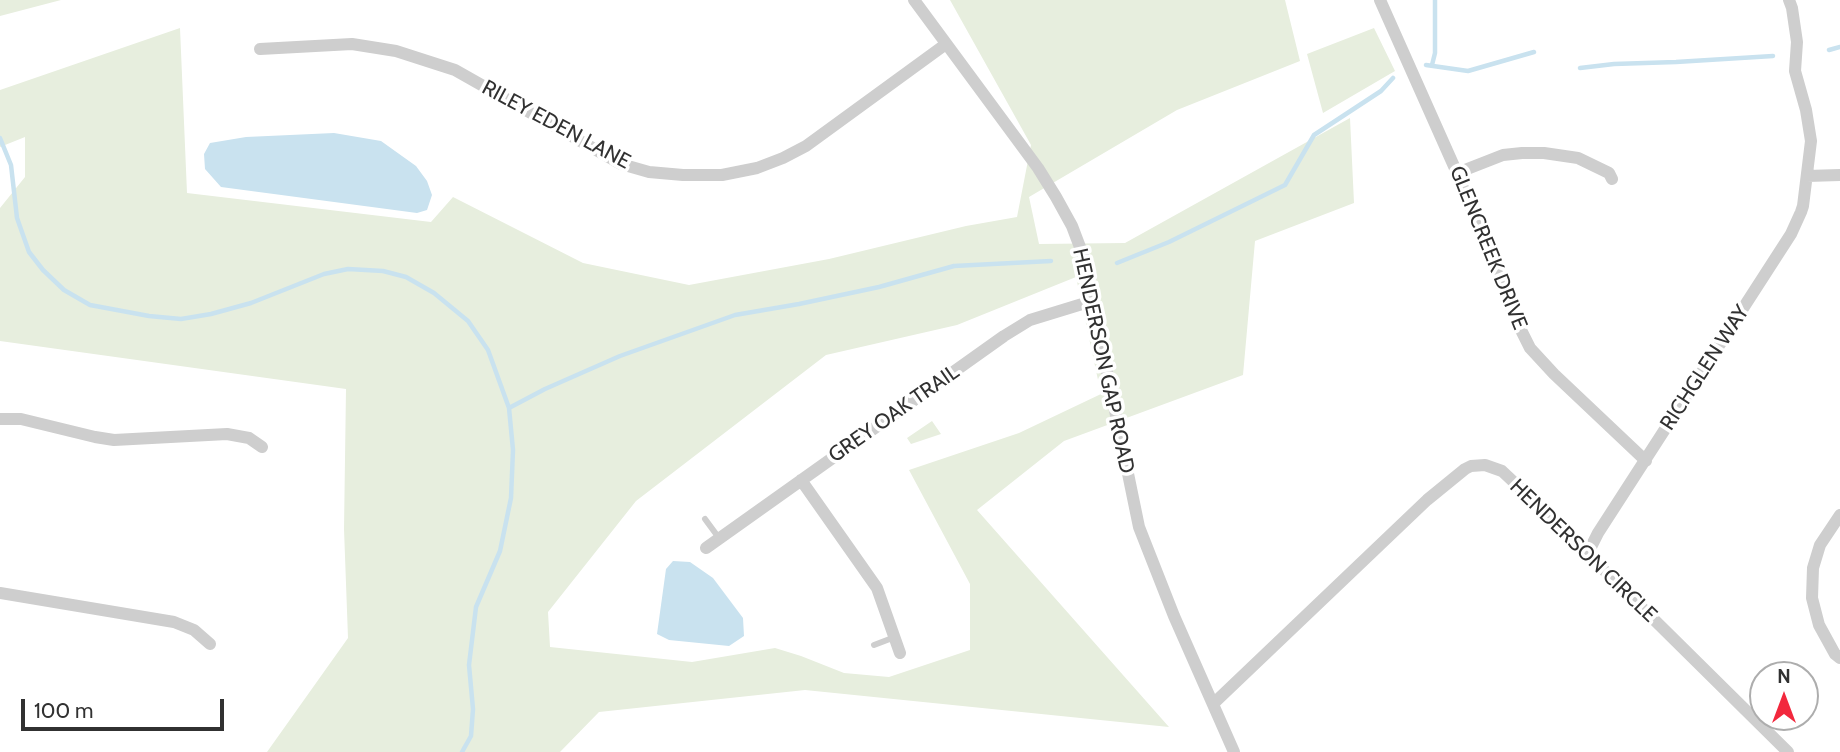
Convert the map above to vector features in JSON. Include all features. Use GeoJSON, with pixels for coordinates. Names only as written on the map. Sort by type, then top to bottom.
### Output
{"type":"FeatureCollection","features":[{"type":"Feature","properties":{"kind":"street","name":"HENDERSON GAP ROAD"},"geometry":{"type":"LineString","coordinates":[[914,0],[1038,168],[1072,226],[1083,255],[1139,527],[1174,616],[1234,752]]}},
{"type":"Feature","properties":{"kind":"street","name":"GLENCREEK DRIVE"},"geometry":{"type":"LineString","coordinates":[[1380,0],[1457,173],[1516,320],[1530,348],[1646,461]]}},
{"type":"Feature","properties":{"kind":"street","name":"RICHGLEN WAY"},"geometry":{"type":"LineString","coordinates":[[1587,555],[1598,533],[1791,234],[1803,206],[1811,141],[1795,71],[1797,42],[1789,0]]}},
{"type":"Feature","properties":{"kind":"street","name":"RILEY EDEN LANE"},"geometry":{"type":"LineString","coordinates":[[260,49],[352,44],[396,51],[455,70],[621,164],[649,172],[683,176],[722,175],[757,168],[783,158],[806,146],[946,44]]}},
{"type":"Feature","properties":{"kind":"street"},"geometry":{"type":"LineString","coordinates":[[1457,173],[1503,155],[1544,153],[1578,158],[1609,173],[1612,179]]}},
{"type":"Feature","properties":{"kind":"street"},"geometry":{"type":"LineString","coordinates":[[1807,176],[1840,175]]}},
{"type":"Feature","properties":{"kind":"street","name":"GREY OAK TRAIL"},"geometry":{"type":"LineString","coordinates":[[706,548],[1004,336],[1030,320],[1092,301]]}},
{"type":"Feature","properties":{"kind":"street"},"geometry":{"type":"LineString","coordinates":[[0,419],[21,419],[114,440],[227,434],[249,438],[262,447]]}},
{"type":"Feature","properties":{"kind":"street","name":"HENDERSON CIRCLE"},"geometry":{"type":"LineString","coordinates":[[1213,704],[1427,500],[1465,469],[1485,465],[1502,471],[1788,752]]}},
{"type":"Feature","properties":{"kind":"street"},"geometry":{"type":"LineString","coordinates":[[801,480],[877,588],[900,653]]}},
{"type":"Feature","properties":{"kind":"street"},"geometry":{"type":"LineString","coordinates":[[1840,515],[1820,545],[1813,568],[1812,598],[1819,625],[1840,658]]}},
{"type":"Feature","properties":{"kind":"street"},"geometry":{"type":"LineString","coordinates":[[0,593],[174,622],[194,630],[210,644]]}},
{"type":"Feature","properties":{"kind":"lane"},"geometry":{"type":"LineString","coordinates":[[705,519],[719,538]]}},
{"type":"Feature","properties":{"kind":"lane"},"geometry":{"type":"LineString","coordinates":[[874,645],[895,637]]}},
{"type":"Feature","properties":{"kind":"green space"},"geometry":{"type":"Polygon","coordinates":[[[0,0],[61,0],[0,16],[0,0]]]}},
{"type":"Feature","properties":{"kind":"green space"},"geometry":{"type":"Polygon","coordinates":[[[950,0],[1285,0],[1300,61],[1177,110],[1029,197],[1039,244],[1125,243],[1350,118],[1354,203],[1255,241],[1243,375],[1064,441],[977,510],[1169,727],[805,690],[599,712],[560,752],[267,752],[348,638],[344,529],[346,389],[0,341],[0,208],[25,177],[25,137],[0,147],[0,90],[180,28],[187,193],[431,222],[453,197],[583,263],[689,285],[829,259],[966,226],[1017,217],[1031,145],[950,0]],[[1076,277],[957,325],[826,355],[636,501],[548,612],[550,647],[692,662],[775,648],[844,673],[889,677],[970,650],[970,584],[909,470],[1019,433],[1101,394],[1076,277]]]}},
{"type":"Feature","properties":{"kind":"green space"},"geometry":{"type":"Polygon","coordinates":[[[1374,28],[1395,71],[1323,113],[1307,54],[1374,28]]]}},
{"type":"Feature","properties":{"kind":"green space"},"geometry":{"type":"Polygon","coordinates":[[[932,421],[941,434],[911,444],[907,438],[932,421]]]}},
{"type":"Feature","properties":{"kind":"water"},"geometry":{"type":"Polygon","coordinates":[[[334,133],[381,141],[416,166],[427,181],[432,195],[427,210],[417,213],[221,187],[205,169],[204,154],[210,143],[246,137],[334,133]]]}},
{"type":"Feature","properties":{"kind":"water"},"geometry":{"type":"Polygon","coordinates":[[[673,561],[690,562],[713,578],[743,618],[744,636],[729,646],[669,640],[657,634],[666,569],[673,561]]]}},
{"type":"Feature","properties":{"kind":"waterway"},"geometry":{"type":"LineString","coordinates":[[1432,65],[1435,53],[1435,0]]}},
{"type":"Feature","properties":{"kind":"waterway"},"geometry":{"type":"LineString","coordinates":[[1829,50],[1840,47]]}},
{"type":"Feature","properties":{"kind":"waterway"},"geometry":{"type":"LineString","coordinates":[[1426,65],[1468,71],[1534,52]]}},
{"type":"Feature","properties":{"kind":"waterway"},"geometry":{"type":"LineString","coordinates":[[1580,68],[1773,56]]}},
{"type":"Feature","properties":{"kind":"waterway"},"geometry":{"type":"LineString","coordinates":[[1117,263],[1169,242],[1285,185],[1314,135],[1381,91],[1393,78]]}},
{"type":"Feature","properties":{"kind":"waterway"},"geometry":{"type":"LineString","coordinates":[[0,138],[11,165],[17,218],[29,252],[64,290],[90,305],[181,319],[251,303],[324,274],[348,269],[383,271],[406,277],[434,293],[468,321],[488,350],[509,408],[513,450],[511,498],[500,551],[476,607],[469,665],[473,709],[471,736],[462,752]]}},
{"type":"Feature","properties":{"kind":"waterway"},"geometry":{"type":"LineString","coordinates":[[509,408],[620,356],[735,315],[879,287],[954,266],[1051,261]]}}]}
